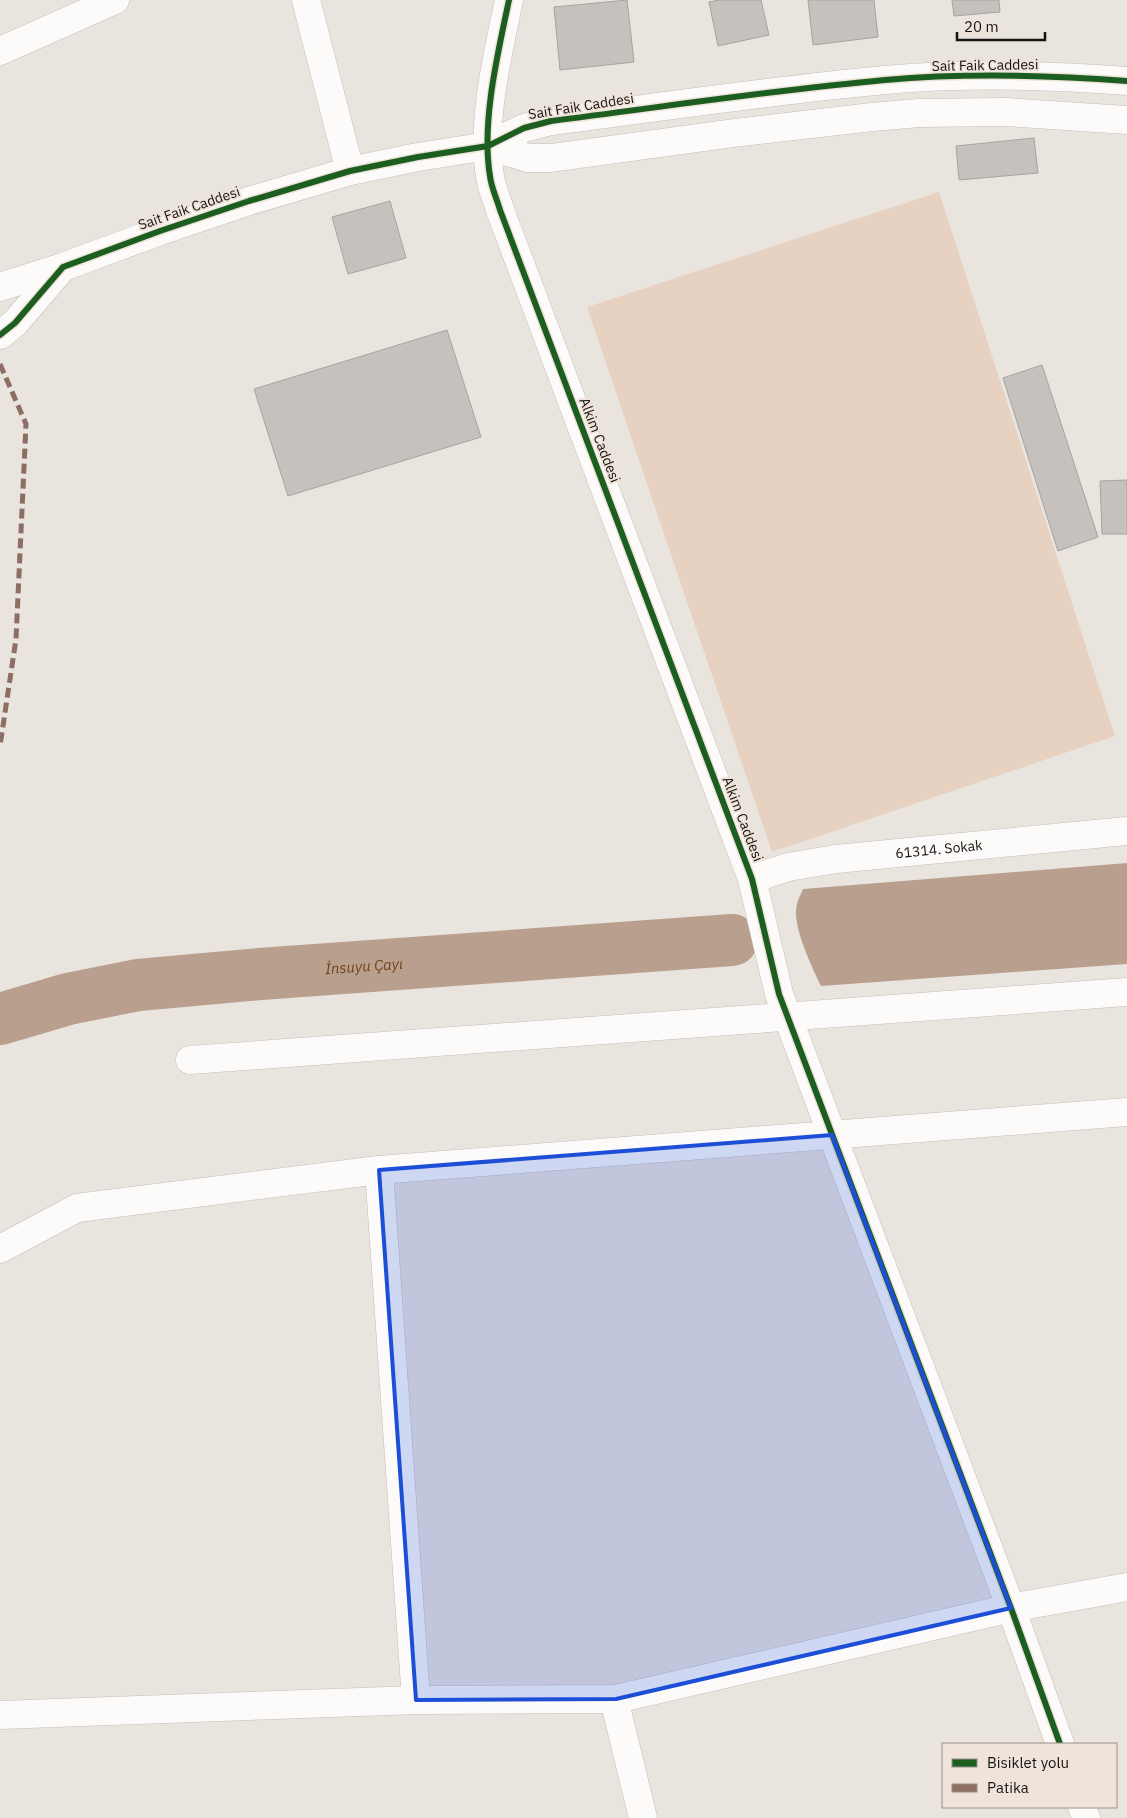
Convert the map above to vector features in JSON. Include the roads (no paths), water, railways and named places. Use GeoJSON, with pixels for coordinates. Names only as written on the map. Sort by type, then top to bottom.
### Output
{"type":"FeatureCollection","features":[{"type":"Feature","properties":{"kind":"street"},"geometry":{"type":"LineString","coordinates":[[0,51],[115,0]]}},
{"type":"Feature","properties":{"kind":"street"},"geometry":{"type":"LineString","coordinates":[[306,0],[350,172]]}},
{"type":"Feature","properties":{"kind":"street","name":"Alkim Caddesi"},"geometry":{"type":"LineString","coordinates":[[509,0],[491,99],[488,146],[490,177],[500,210],[752,879],[779,994],[1012,1608],[1060,1743]]}},
{"type":"Feature","properties":{"kind":"street","name":"Sait Faik Caddesi"},"geometry":{"type":"LineString","coordinates":[[0,287],[231,207],[350,172],[418,157],[488,146],[524,128],[551,121],[840,84],[887,80],[960,77],[1078,77],[1127,81]]}},
{"type":"Feature","properties":{"kind":"street","name":"Sait Faik Caddesi"},"geometry":{"type":"LineString","coordinates":[[488,146],[528,158],[551,158],[872,116],[928,112],[1006,112],[1127,120]]}},
{"type":"Feature","properties":{"kind":"street"},"geometry":{"type":"LineString","coordinates":[[0,335],[15,323],[63,266]]}},
{"type":"Feature","properties":{"kind":"street","name":"61314. Sokak"},"geometry":{"type":"LineString","coordinates":[[752,879],[788,867],[836,859],[1127,831]]}},
{"type":"Feature","properties":{"kind":"street"},"geometry":{"type":"LineString","coordinates":[[190,1060],[1127,992]]}},
{"type":"Feature","properties":{"kind":"street"},"geometry":{"type":"LineString","coordinates":[[0,1249],[77,1208],[379,1170],[1127,1112]]}},
{"type":"Feature","properties":{"kind":"street"},"geometry":{"type":"LineString","coordinates":[[379,1170],[416,1700]]}},
{"type":"Feature","properties":{"kind":"street"},"geometry":{"type":"LineString","coordinates":[[0,1715],[416,1700],[614,1699],[1012,1608],[1127,1587]]}},
{"type":"Feature","properties":{"kind":"street"},"geometry":{"type":"LineString","coordinates":[[614,1699],[644,1818]]}},
{"type":"Feature","properties":{"kind":"waterway","name":"İnsuyu Çayı"},"geometry":{"type":"LineString","coordinates":[[0,1019],[68,999],[138,985],[260,974],[732,940]]}}]}
